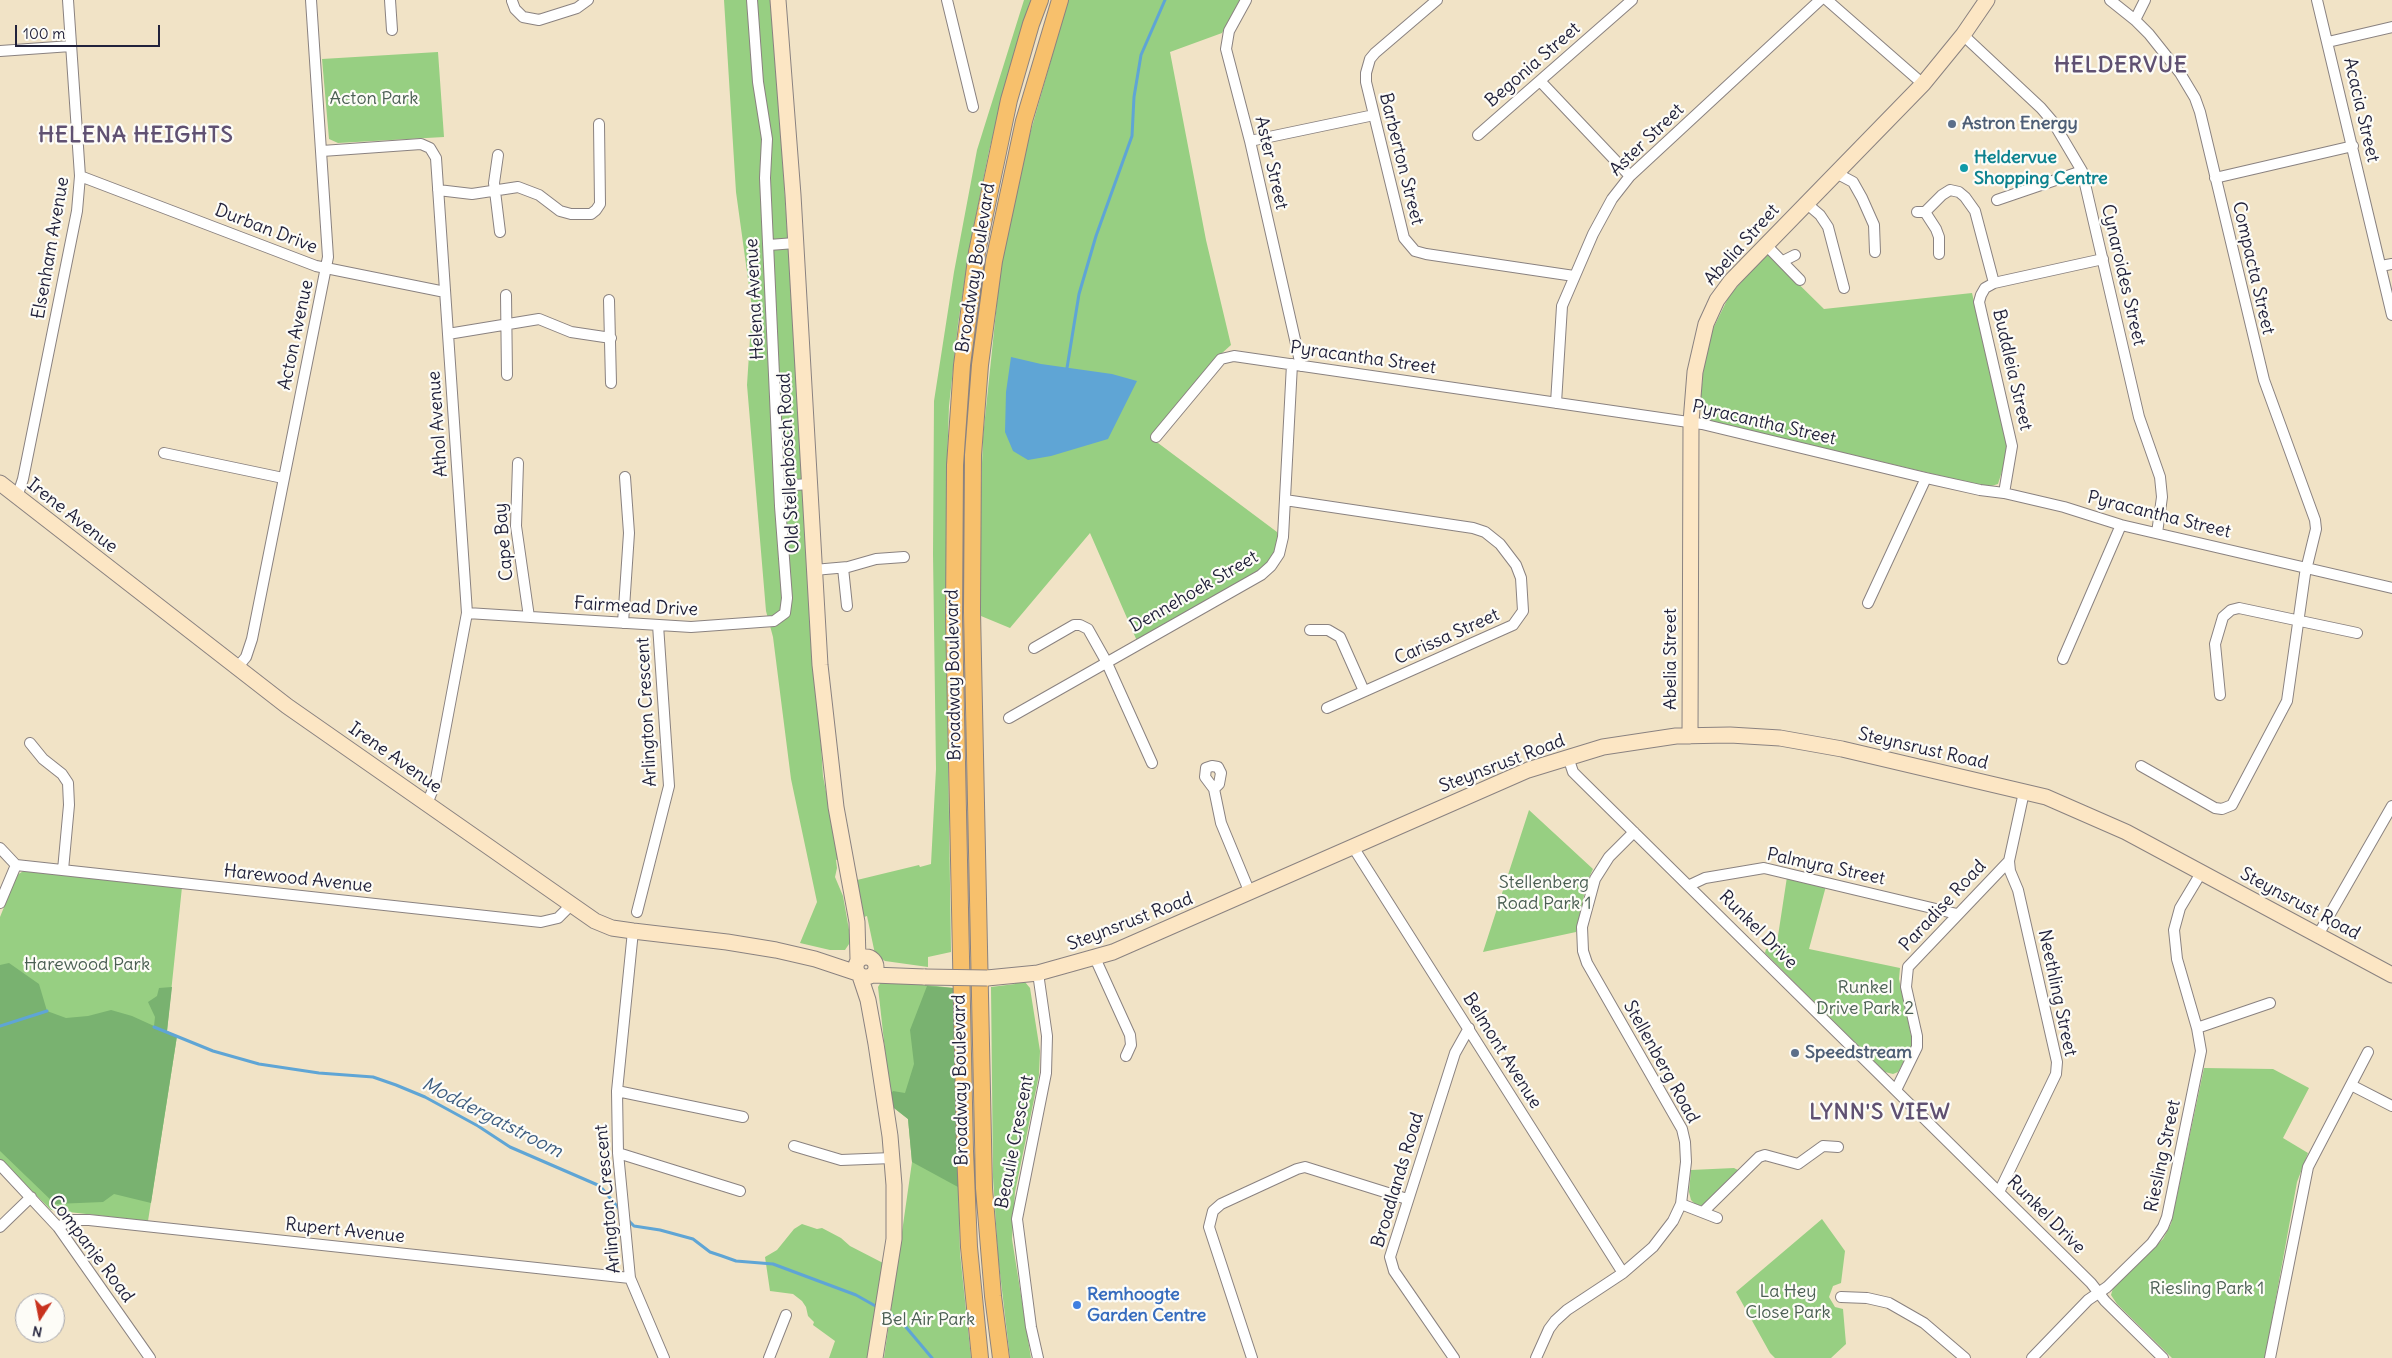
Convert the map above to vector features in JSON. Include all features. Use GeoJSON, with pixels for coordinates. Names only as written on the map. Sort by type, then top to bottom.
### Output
{"type":"FeatureCollection","features":[{"type":"Feature","properties":{"kind":"main road","name":"Broadway Boulevard"},"geometry":{"type":"LineString","coordinates":[[980,1358],[968,1247],[966,1204],[954,626],[955,465],[961,373],[977,252],[1009,100],[1040,0]]}},
{"type":"Feature","properties":{"kind":"main road","name":"Broadway Boulevard"},"geometry":{"type":"LineString","coordinates":[[1002,1358],[991,1270],[984,1188],[972,611],[973,454],[980,365],[994,261],[1024,121],[1060,0]]}},
{"type":"Feature","properties":{"kind":"street","name":"Elsenham Avenue"},"geometry":{"type":"LineString","coordinates":[[17,497],[25,470],[77,211],[80,176],[68,0]]}},
{"type":"Feature","properties":{"kind":"street","name":"Acton Avenue"},"geometry":{"type":"LineString","coordinates":[[236,669],[246,657],[252,639],[283,478],[327,268],[328,248],[311,0]]}},
{"type":"Feature","properties":{"kind":"street"},"geometry":{"type":"LineString","coordinates":[[390,0],[392,30]]}},
{"type":"Feature","properties":{"kind":"street"},"geometry":{"type":"LineString","coordinates":[[512,1],[521,15],[534,20],[577,8],[588,0]]}},
{"type":"Feature","properties":{"kind":"street","name":"Helena Avenue"},"geometry":{"type":"LineString","coordinates":[[752,0],[758,82],[767,139],[765,178],[787,598]]}},
{"type":"Feature","properties":{"kind":"street","name":"Old Stellenbosch Road"},"geometry":{"type":"LineString","coordinates":[[778,0],[826,732],[837,814],[877,1032],[876,1044]]}},
{"type":"Feature","properties":{"kind":"street"},"geometry":{"type":"LineString","coordinates":[[947,0],[973,107]]}},
{"type":"Feature","properties":{"kind":"street","name":"Aster Street"},"geometry":{"type":"LineString","coordinates":[[1246,0],[1229,31],[1226,49],[1250,141],[1296,365]]}},
{"type":"Feature","properties":{"kind":"street","name":"Barberton Street"},"geometry":{"type":"LineString","coordinates":[[1436,0],[1370,59],[1366,73],[1366,82],[1402,233],[1410,247],[1426,254],[1574,276]]}},
{"type":"Feature","properties":{"kind":"street","name":"Begonia Street"},"geometry":{"type":"LineString","coordinates":[[1478,135],[1632,0]]}},
{"type":"Feature","properties":{"kind":"street","name":"Aster Street"},"geometry":{"type":"LineString","coordinates":[[1556,403],[1560,314],[1574,276],[1601,217],[1630,176],[1820,0]]}},
{"type":"Feature","properties":{"kind":"street"},"geometry":{"type":"LineString","coordinates":[[1827,0],[1923,84]]}},
{"type":"Feature","properties":{"kind":"street","name":"Abelia Street"},"geometry":{"type":"LineString","coordinates":[[1690,736],[1691,422],[1695,372],[1706,324],[1717,300],[1731,281],[1923,84],[1964,35],[1987,0]]}},
{"type":"Feature","properties":{"kind":"street","name":"Compacta Street"},"geometry":{"type":"LineString","coordinates":[[2110,0],[2135,20],[2160,48],[2189,86],[2200,112],[2264,380],[2315,520],[2314,541],[2307,568],[2288,701],[2232,805],[2222,810],[2215,808],[2142,766]]}},
{"type":"Feature","properties":{"kind":"street"},"geometry":{"type":"LineString","coordinates":[[2135,20],[2145,0]]}},
{"type":"Feature","properties":{"kind":"street","name":"Acacia Street"},"geometry":{"type":"LineString","coordinates":[[2317,0],[2392,315]]}},
{"type":"Feature","properties":{"kind":"street"},"geometry":{"type":"LineString","coordinates":[[2328,42],[2392,27]]}},
{"type":"Feature","properties":{"kind":"street","name":"Cynaroides Street"},"geometry":{"type":"LineString","coordinates":[[1964,35],[2045,112],[2082,171],[2139,417],[2160,477],[2162,497],[2157,533]]}},
{"type":"Feature","properties":{"kind":"street"},"geometry":{"type":"LineString","coordinates":[[0,51],[71,46]]}},
{"type":"Feature","properties":{"kind":"street"},"geometry":{"type":"LineString","coordinates":[[1540,81],[1630,176]]}},
{"type":"Feature","properties":{"kind":"street"},"geometry":{"type":"LineString","coordinates":[[1250,141],[1374,115]]}},
{"type":"Feature","properties":{"kind":"street"},"geometry":{"type":"LineString","coordinates":[[438,190],[472,194],[512,186],[524,188],[566,213],[584,215],[594,212],[600,204],[599,124]]}},
{"type":"Feature","properties":{"kind":"street","name":"Athol Avenue"},"geometry":{"type":"LineString","coordinates":[[322,151],[426,145],[435,154],[467,613],[434,784],[427,804]]}},
{"type":"Feature","properties":{"kind":"street"},"geometry":{"type":"LineString","coordinates":[[2215,178],[2352,146]]}},
{"type":"Feature","properties":{"kind":"street"},"geometry":{"type":"LineString","coordinates":[[498,155],[494,177],[500,232]]}},
{"type":"Feature","properties":{"kind":"street"},"geometry":{"type":"LineString","coordinates":[[1996,200],[2082,171]]}},
{"type":"Feature","properties":{"kind":"street"},"geometry":{"type":"LineString","coordinates":[[1836,173],[1853,182],[1862,198],[1874,225],[1875,252]]}},
{"type":"Feature","properties":{"kind":"street","name":"Durban Drive"},"geometry":{"type":"LineString","coordinates":[[80,176],[304,262],[445,292]]}},
{"type":"Feature","properties":{"kind":"street"},"geometry":{"type":"LineString","coordinates":[[1939,254],[1939,237],[1936,229],[1921,212],[1947,191],[1954,190],[1965,196],[1975,211],[1994,283],[2103,259]]}},
{"type":"Feature","properties":{"kind":"street"},"geometry":{"type":"LineString","coordinates":[[1806,203],[1820,215],[1828,227],[1844,288]]}},
{"type":"Feature","properties":{"kind":"street"},"geometry":{"type":"LineString","coordinates":[[769,245],[795,243]]}},
{"type":"Feature","properties":{"kind":"street"},"geometry":{"type":"LineString","coordinates":[[1765,244],[1800,280]]}},
{"type":"Feature","properties":{"kind":"street"},"geometry":{"type":"LineString","coordinates":[[1782,261],[1795,255]]}},
{"type":"Feature","properties":{"kind":"street"},"geometry":{"type":"LineString","coordinates":[[2380,266],[2392,264]]}},
{"type":"Feature","properties":{"kind":"street","name":"Buddleia Street"},"geometry":{"type":"LineString","coordinates":[[1994,283],[1982,291],[1979,302],[2012,446],[2004,493]]}},
{"type":"Feature","properties":{"kind":"street"},"geometry":{"type":"LineString","coordinates":[[506,295],[507,375]]}},
{"type":"Feature","properties":{"kind":"street"},"geometry":{"type":"LineString","coordinates":[[609,300],[611,383]]}},
{"type":"Feature","properties":{"kind":"street"},"geometry":{"type":"LineString","coordinates":[[448,334],[544,319],[571,332],[611,338]]}},
{"type":"Feature","properties":{"kind":"street","name":"Pyracantha Street"},"geometry":{"type":"LineString","coordinates":[[1156,437],[1225,357],[1234,356],[1691,422],[1926,478],[2064,507],[2121,525],[2392,588]]}},
{"type":"Feature","properties":{"kind":"street","name":"Dennehoek Street"},"geometry":{"type":"LineString","coordinates":[[1009,718],[1106,661],[1267,571],[1275,560],[1281,546],[1296,365]]}},
{"type":"Feature","properties":{"kind":"street"},"geometry":{"type":"LineString","coordinates":[[164,453],[283,478]]}},
{"type":"Feature","properties":{"kind":"street","name":"Cape Bay"},"geometry":{"type":"LineString","coordinates":[[518,463],[516,526],[529,617]]}},
{"type":"Feature","properties":{"kind":"street"},"geometry":{"type":"LineString","coordinates":[[624,623],[629,532],[625,477]]}},
{"type":"Feature","properties":{"kind":"street"},"geometry":{"type":"LineString","coordinates":[[1868,602],[1926,478]]}},
{"type":"Feature","properties":{"kind":"street","name":"Irene Avenue"},"geometry":{"type":"LineString","coordinates":[[0,483],[236,669],[571,905],[602,924],[634,932],[727,942],[865,965]]}},
{"type":"Feature","properties":{"kind":"street"},"geometry":{"type":"LineString","coordinates":[[780,486],[809,484]]}},
{"type":"Feature","properties":{"kind":"street","name":"Carissa Street"},"geometry":{"type":"LineString","coordinates":[[1285,500],[1473,528],[1493,538],[1516,565],[1521,578],[1524,606],[1521,617],[1513,625],[1327,708]]}},
{"type":"Feature","properties":{"kind":"street"},"geometry":{"type":"LineString","coordinates":[[2063,659],[2121,525]]}},
{"type":"Feature","properties":{"kind":"street"},"geometry":{"type":"LineString","coordinates":[[814,570],[843,568],[876,559],[904,557]]}},
{"type":"Feature","properties":{"kind":"street"},"geometry":{"type":"LineString","coordinates":[[843,568],[848,606]]}},
{"type":"Feature","properties":{"kind":"street","name":"Fairmead Drive"},"geometry":{"type":"LineString","coordinates":[[467,613],[658,625],[709,626],[774,621],[781,618],[784,613],[787,598]]}},
{"type":"Feature","properties":{"kind":"street"},"geometry":{"type":"LineString","coordinates":[[2220,695],[2215,644],[2225,614],[2239,608],[2357,633]]}},
{"type":"Feature","properties":{"kind":"street","name":"Arlington Crescent"},"geometry":{"type":"LineString","coordinates":[[637,912],[669,786],[658,625]]}},
{"type":"Feature","properties":{"kind":"street"},"geometry":{"type":"LineString","coordinates":[[1034,648],[1074,625],[1080,625],[1088,629],[1106,661],[1152,763]]}},
{"type":"Feature","properties":{"kind":"street"},"geometry":{"type":"LineString","coordinates":[[1310,630],[1328,630],[1340,636],[1364,691]]}},
{"type":"Feature","properties":{"kind":"street","name":"Steynsrust Road"},"geometry":{"type":"LineString","coordinates":[[865,965],[925,977],[987,978],[1031,974],[1095,958],[1148,938],[1528,770],[1611,746],[1690,736],[1755,736],[1806,742],[2046,797],[2090,815],[2392,975]]}},
{"type":"Feature","properties":{"kind":"street"},"geometry":{"type":"LineString","coordinates":[[30,743],[43,759],[62,774],[68,783],[69,805],[63,870]]}},
{"type":"Feature","properties":{"kind":"street","name":"Runkel Drive"},"geometry":{"type":"LineString","coordinates":[[1568,757],[1573,772],[2092,1283],[2098,1292],[2163,1358]]}},
{"type":"Feature","properties":{"kind":"street"},"geometry":{"type":"LineString","coordinates":[[1214,789],[1221,823],[1250,893]]}},
{"type":"Feature","properties":{"kind":"street"},"geometry":{"type":"LineString","coordinates":[[2008,861],[2024,792]]}},
{"type":"Feature","properties":{"kind":"street"},"geometry":{"type":"LineString","coordinates":[[2318,936],[2392,806]]}},
{"type":"Feature","properties":{"kind":"street","name":"Stellenberg Road"},"geometry":{"type":"LineString","coordinates":[[1536,1358],[1549,1329],[1561,1315],[1623,1273],[1653,1247],[1673,1221],[1681,1204],[1686,1162],[1682,1129],[1587,963],[1582,951],[1582,927],[1595,879],[1605,862],[1634,832]]}},
{"type":"Feature","properties":{"kind":"street","name":"Belmont Avenue"},"geometry":{"type":"LineString","coordinates":[[1353,847],[1623,1273]]}},
{"type":"Feature","properties":{"kind":"street"},"geometry":{"type":"LineString","coordinates":[[0,848],[16,865],[0,903]]}},
{"type":"Feature","properties":{"kind":"street","name":"Paradise Road"},"geometry":{"type":"LineString","coordinates":[[1896,1090],[1917,1047],[1917,1036],[1906,987],[1906,973],[1912,961],[2008,861]]}},
{"type":"Feature","properties":{"kind":"street","name":"Neethling Street"},"geometry":{"type":"LineString","coordinates":[[2000,1192],[2054,1083],[2057,1062],[2018,890],[2008,861]]}},
{"type":"Feature","properties":{"kind":"street","name":"Harewood Avenue"},"geometry":{"type":"LineString","coordinates":[[16,865],[541,922],[558,918],[571,905]]}},
{"type":"Feature","properties":{"kind":"street","name":"Palmyra Street"},"geometry":{"type":"LineString","coordinates":[[1690,886],[1705,878],[1764,868],[1957,914]]}},
{"type":"Feature","properties":{"kind":"street","name":"Riesling Street"},"geometry":{"type":"LineString","coordinates":[[2032,1358],[2088,1300],[2152,1243],[2163,1227],[2167,1217],[2200,1060],[2200,1041],[2178,959],[2174,930],[2180,908],[2201,873]]}},
{"type":"Feature","properties":{"kind":"street","name":"Arlington Crescent"},"geometry":{"type":"LineString","coordinates":[[634,932],[617,1090],[618,1153],[630,1278],[664,1358]]}},
{"type":"Feature","properties":{"kind":"street"},"geometry":{"type":"LineString","coordinates":[[1095,958],[1130,1035],[1131,1045],[1126,1056]]}},
{"type":"Feature","properties":{"kind":"street","name":"Irene Avenue"},"geometry":{"type":"LineString","coordinates":[[821,959],[841,967],[865,965]]}},
{"type":"Feature","properties":{"kind":"street","name":"Old Stellenbosch Road"},"geometry":{"type":"LineString","coordinates":[[865,965],[871,1022],[876,1044],[892,1158],[896,1211],[894,1239],[875,1358]]}},
{"type":"Feature","properties":{"kind":"street"},"geometry":{"type":"LineString","coordinates":[[841,967],[852,977],[858,987],[871,1022]]}},
{"type":"Feature","properties":{"kind":"street","name":"Beaulie Crescent"},"geometry":{"type":"LineString","coordinates":[[1031,974],[1047,1036],[1046,1074],[1017,1219],[1030,1317],[1038,1358]]}},
{"type":"Feature","properties":{"kind":"street"},"geometry":{"type":"LineString","coordinates":[[2197,1028],[2270,1003]]}},
{"type":"Feature","properties":{"kind":"street","name":"Broadlands Road"},"geometry":{"type":"LineString","coordinates":[[1454,1358],[1394,1271],[1391,1264],[1391,1249],[1455,1053],[1469,1028]]}},
{"type":"Feature","properties":{"kind":"street"},"geometry":{"type":"LineString","coordinates":[[2270,1358],[2308,1167],[2368,1052]]}},
{"type":"Feature","properties":{"kind":"street"},"geometry":{"type":"LineString","coordinates":[[2351,1085],[2392,1106]]}},
{"type":"Feature","properties":{"kind":"street"},"geometry":{"type":"LineString","coordinates":[[617,1090],[743,1117]]}},
{"type":"Feature","properties":{"kind":"street"},"geometry":{"type":"LineString","coordinates":[[794,1146],[841,1160],[892,1158]]}},
{"type":"Feature","properties":{"kind":"street"},"geometry":{"type":"LineString","coordinates":[[1703,1212],[1759,1157],[1764,1155],[1798,1164],[1823,1146],[1838,1147]]}},
{"type":"Feature","properties":{"kind":"street"},"geometry":{"type":"LineString","coordinates":[[618,1153],[740,1191]]}},
{"type":"Feature","properties":{"kind":"street","name":"Companje Road"},"geometry":{"type":"LineString","coordinates":[[0,1165],[58,1226],[150,1358]]}},
{"type":"Feature","properties":{"kind":"street"},"geometry":{"type":"LineString","coordinates":[[1252,1358],[1209,1227],[1209,1219],[1213,1211],[1221,1204],[1305,1167],[1314,1168],[1407,1199]]}},
{"type":"Feature","properties":{"kind":"street"},"geometry":{"type":"LineString","coordinates":[[0,1227],[31,1197]]}},
{"type":"Feature","properties":{"kind":"street"},"geometry":{"type":"LineString","coordinates":[[1681,1204],[1717,1218]]}},
{"type":"Feature","properties":{"kind":"street","name":"Rupert Avenue"},"geometry":{"type":"LineString","coordinates":[[58,1226],[72,1220],[89,1220],[630,1278]]}},
{"type":"Feature","properties":{"kind":"street"},"geometry":{"type":"LineString","coordinates":[[1841,1296],[1867,1298],[1889,1303],[1924,1323],[1965,1358]]}},
{"type":"Feature","properties":{"kind":"street"},"geometry":{"type":"LineString","coordinates":[[770,1358],[786,1315]]}},
{"type":"Feature","properties":{"kind":"green space"},"geometry":{"type":"Polygon","coordinates":[[[724,0],[772,0],[823,776],[839,859],[836,860],[835,877],[843,896],[851,941],[845,950],[830,950],[800,943],[817,902],[791,779],[773,637],[766,611],[747,385],[752,308],[736,192],[724,0]]]}},
{"type":"Feature","properties":{"kind":"green space"},"geometry":{"type":"Polygon","coordinates":[[[1024,0],[1032,0],[1008,75],[989,151],[970,245],[958,324],[949,406],[946,494],[946,617],[951,952],[928,957],[928,967],[885,961],[875,954],[867,916],[864,917],[857,880],[919,865],[920,867],[931,864],[936,769],[933,554],[934,401],[954,272],[977,150],[1024,0]]]}},
{"type":"Feature","properties":{"kind":"green space"},"geometry":{"type":"Polygon","coordinates":[[[1068,0],[1240,0],[1222,33],[1170,52],[1206,240],[1231,345],[1221,354],[1150,437],[1277,532],[1278,539],[1274,553],[1264,568],[1137,641],[1090,533],[1010,628],[981,616],[980,516],[983,437],[1001,264],[1024,155],[1068,0]]]}},
{"type":"Feature","properties":{"kind":"green space","name":"Acton Park"},"geometry":{"type":"Polygon","coordinates":[[[438,52],[444,137],[338,143],[329,139],[322,59],[438,52]]]}},
{"type":"Feature","properties":{"kind":"green space"},"geometry":{"type":"Polygon","coordinates":[[[1767,253],[1824,309],[1972,293],[2007,442],[2008,452],[1998,484],[1988,487],[1710,421],[1704,417],[1700,405],[1704,364],[1710,335],[1729,296],[1767,253]]]}},
{"type":"Feature","properties":{"kind":"green space","name":"Stellenberg Road Park 1"},"geometry":{"type":"Polygon","coordinates":[[[1529,810],[1593,869],[1587,882],[1576,932],[1483,952],[1529,810]]]}},
{"type":"Feature","properties":{"kind":"green space","name":"Harewood Park"},"geometry":{"type":"Polygon","coordinates":[[[25,870],[182,887],[167,1031],[177,1036],[148,1221],[51,1210],[0,1159],[0,917],[17,875],[25,870]]]}},
{"type":"Feature","properties":{"kind":"green space","name":"Runkel Drive Park 2"},"geometry":{"type":"Polygon","coordinates":[[[1787,877],[1826,886],[1809,949],[1900,968],[1899,979],[1912,1040],[1911,1048],[1898,1072],[1893,1074],[1885,1072],[1765,953],[1766,949],[1776,949],[1787,877]]]}},
{"type":"Feature","properties":{"kind":"green space"},"geometry":{"type":"Polygon","coordinates":[[[9,963],[39,984],[47,1011],[66,1018],[88,1016],[111,1010],[132,1016],[154,1026],[155,1017],[148,1002],[157,996],[159,988],[172,987],[167,1031],[177,1036],[151,1203],[114,1194],[103,1202],[55,1204],[0,1151],[0,965],[9,963]]]}},
{"type":"Feature","properties":{"kind":"green space","name":"Bel Air Park"},"geometry":{"type":"Polygon","coordinates":[[[886,980],[953,988],[960,1253],[971,1358],[884,1358],[912,1162],[908,1119],[894,1108],[890,1096],[878,987],[881,982],[886,980]]]}},
{"type":"Feature","properties":{"kind":"green space"},"geometry":{"type":"Polygon","coordinates":[[[1015,982],[1025,982],[1030,988],[1040,1051],[1039,1075],[1015,1192],[1012,1239],[1031,1358],[1010,1358],[998,1256],[993,1177],[991,987],[1015,984],[1015,982]]]}},
{"type":"Feature","properties":{"kind":"green space"},"geometry":{"type":"Polygon","coordinates":[[[927,986],[953,988],[958,1187],[912,1162],[908,1119],[894,1108],[890,1096],[893,1091],[905,1093],[914,1064],[910,1030],[927,986]]]}},
{"type":"Feature","properties":{"kind":"green space","name":"Riesling Park 1"},"geometry":{"type":"Polygon","coordinates":[[[2204,1068],[2273,1069],[2309,1088],[2283,1138],[2308,1153],[2297,1182],[2265,1358],[2172,1358],[2117,1304],[2111,1295],[2113,1288],[2163,1239],[2171,1224],[2204,1068]]]}},
{"type":"Feature","properties":{"kind":"green space"},"geometry":{"type":"Polygon","coordinates":[[[1734,1168],[1740,1171],[1703,1206],[1696,1205],[1691,1200],[1689,1192],[1691,1170],[1734,1168]]]}},
{"type":"Feature","properties":{"kind":"green space","name":"La Hey Close Park"},"geometry":{"type":"Polygon","coordinates":[[[1822,1219],[1845,1251],[1841,1283],[1833,1286],[1829,1297],[1835,1307],[1843,1309],[1846,1344],[1831,1358],[1775,1358],[1770,1353],[1736,1292],[1822,1219]]]}},
{"type":"Feature","properties":{"kind":"green space"},"geometry":{"type":"Polygon","coordinates":[[[802,1224],[817,1229],[822,1228],[841,1238],[850,1246],[883,1263],[867,1358],[829,1358],[835,1341],[813,1325],[814,1322],[808,1316],[802,1301],[793,1294],[770,1291],[765,1257],[777,1250],[794,1229],[802,1224]]]}},
{"type":"Feature","properties":{"kind":"water"},"geometry":{"type":"Polygon","coordinates":[[[1011,357],[1041,364],[1112,374],[1137,381],[1108,439],[1051,456],[1028,460],[1013,451],[1005,432],[1006,392],[1011,357]]]}},
{"type":"Feature","properties":{"kind":"waterway"},"geometry":{"type":"LineString","coordinates":[[1067,368],[1079,294],[1096,236],[1132,136],[1134,97],[1141,55],[1165,0]]}},
{"type":"Feature","properties":{"kind":"waterway"},"geometry":{"type":"LineString","coordinates":[[0,1026],[47,1011]]}},
{"type":"Feature","properties":{"kind":"waterway","name":"Moddergatstroom"},"geometry":{"type":"LineString","coordinates":[[154,1027],[213,1051],[259,1064],[319,1073],[373,1077],[396,1085],[425,1097],[478,1126],[510,1147],[600,1186],[621,1211]]}},
{"type":"Feature","properties":{"kind":"waterway","name":"Moddergatstroom"},"geometry":{"type":"LineString","coordinates":[[628,1220],[634,1226],[660,1230],[693,1239],[710,1252],[736,1261],[773,1264],[856,1295],[879,1308]]}},
{"type":"Feature","properties":{"kind":"waterway","name":"Moddergatstroom"},"geometry":{"type":"LineString","coordinates":[[888,1313],[900,1320],[932,1358]]}},
{"type":"Feature","properties":{"kind":"place","name":"Astron Energy"},"geometry":{"type":"Point","coordinates":[1952,124]}},
{"type":"Feature","properties":{"kind":"place","name":"Heldervue Shopping Centre"},"geometry":{"type":"Point","coordinates":[1964,168]}},
{"type":"Feature","properties":{"kind":"place","name":"Speedstream"},"geometry":{"type":"Point","coordinates":[1795,1053]}},
{"type":"Feature","properties":{"kind":"place","name":"Remhoogte Garden Centre"},"geometry":{"type":"Point","coordinates":[1077,1305]}},
{"type":"Feature","properties":{"kind":"district","name":"HELDERVUE"},"geometry":{"type":"Point","coordinates":[2121,66]}},
{"type":"Feature","properties":{"kind":"district","name":"HELENA HEIGHTS"},"geometry":{"type":"Point","coordinates":[136,136]}},
{"type":"Feature","properties":{"kind":"district","name":"LYNN'S VIEW"},"geometry":{"type":"Point","coordinates":[1880,1113]}}]}
